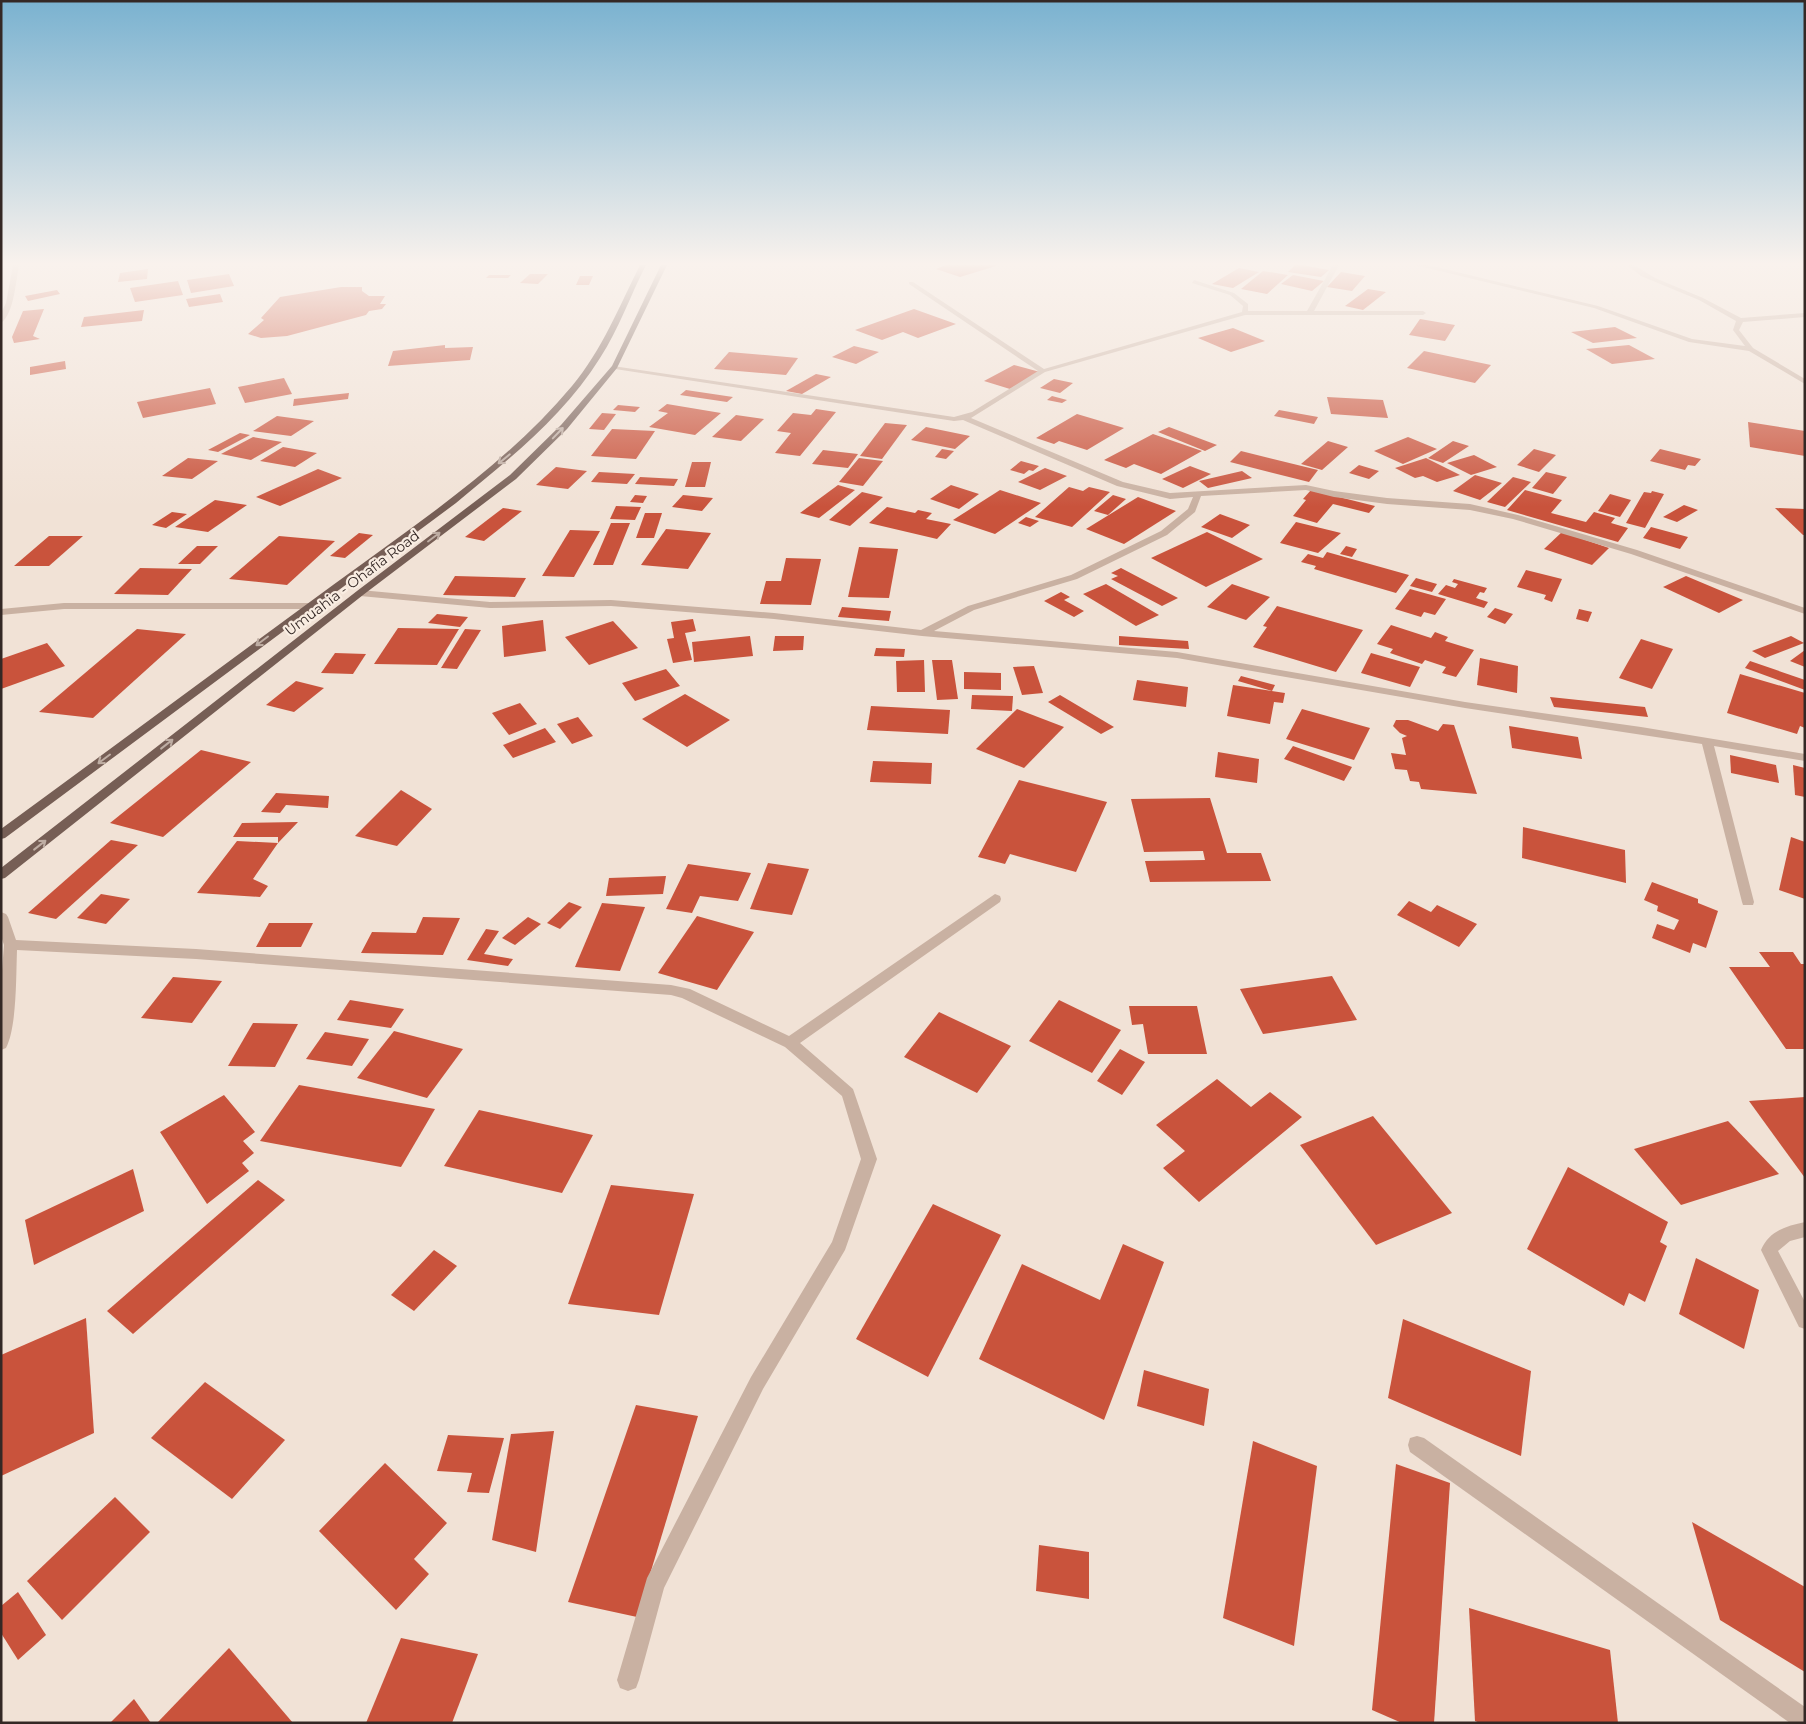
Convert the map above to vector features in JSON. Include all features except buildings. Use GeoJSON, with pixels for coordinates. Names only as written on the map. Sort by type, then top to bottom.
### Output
{"type":"FeatureCollection","features":[{"type":"Feature","properties":{"kind":"main road","name":"Umuahia - Ohafia Road"},"geometry":{"type":"LineString","coordinates":[[1,835],[453,501],[516,449],[559,407],[608,345]]}},
{"type":"Feature","properties":{"kind":"main road","name":"Umuahia - Ohafia Road"},"geometry":{"type":"LineString","coordinates":[[1,875],[360,593],[513,477],[564,427],[616,367],[621,345]]}},
{"type":"Feature","properties":{"kind":"street"},"geometry":{"type":"LineString","coordinates":[[1005,345],[1043,371]]}},
{"type":"Feature","properties":{"kind":"street"},"geometry":{"type":"LineString","coordinates":[[964,418],[975,414],[1043,371],[1132,345]]}},
{"type":"Feature","properties":{"kind":"street"},"geometry":{"type":"LineString","coordinates":[[1724,345],[1751,349]]}},
{"type":"Feature","properties":{"kind":"street"},"geometry":{"type":"LineString","coordinates":[[1748,345],[1805,382]]}},
{"type":"Feature","properties":{"kind":"street"},"geometry":{"type":"LineString","coordinates":[[616,367],[944,417],[964,418],[1120,484],[1170,496],[1306,487],[1334,494],[1387,501],[1470,508],[1515,517],[1634,552],[1805,611]]}},
{"type":"Feature","properties":{"kind":"street"},"geometry":{"type":"LineString","coordinates":[[922,633],[971,608],[1074,577],[1164,533],[1192,510],[1198,494]]}},
{"type":"Feature","properties":{"kind":"street"},"geometry":{"type":"LineString","coordinates":[[360,593],[490,605],[611,603],[774,616],[922,633],[1177,655],[1465,705],[1642,730],[1805,758]]}},
{"type":"Feature","properties":{"kind":"street"},"geometry":{"type":"LineString","coordinates":[[1,612],[64,606],[310,606]]}},
{"type":"Feature","properties":{"kind":"street"},"geometry":{"type":"LineString","coordinates":[[1707,741],[1748,902]]}},
{"type":"Feature","properties":{"kind":"street"},"geometry":{"type":"LineString","coordinates":[[790,1043],[995,899]]}},
{"type":"Feature","properties":{"kind":"street"},"geometry":{"type":"LineString","coordinates":[[1,917],[10,945],[5,1025],[1,1044]]}},
{"type":"Feature","properties":{"kind":"street"},"geometry":{"type":"LineString","coordinates":[[10,945],[196,954],[671,990],[685,993],[790,1043],[848,1093],[869,1159],[839,1245],[757,1383],[654,1585],[628,1680]]}},
{"type":"Feature","properties":{"kind":"street"},"geometry":{"type":"LineString","coordinates":[[1805,1229],[1777,1238],[1769,1250],[1805,1321]]}},
{"type":"Feature","properties":{"kind":"street"},"geometry":{"type":"LineString","coordinates":[[1417,1445],[1805,1720]]}}]}
